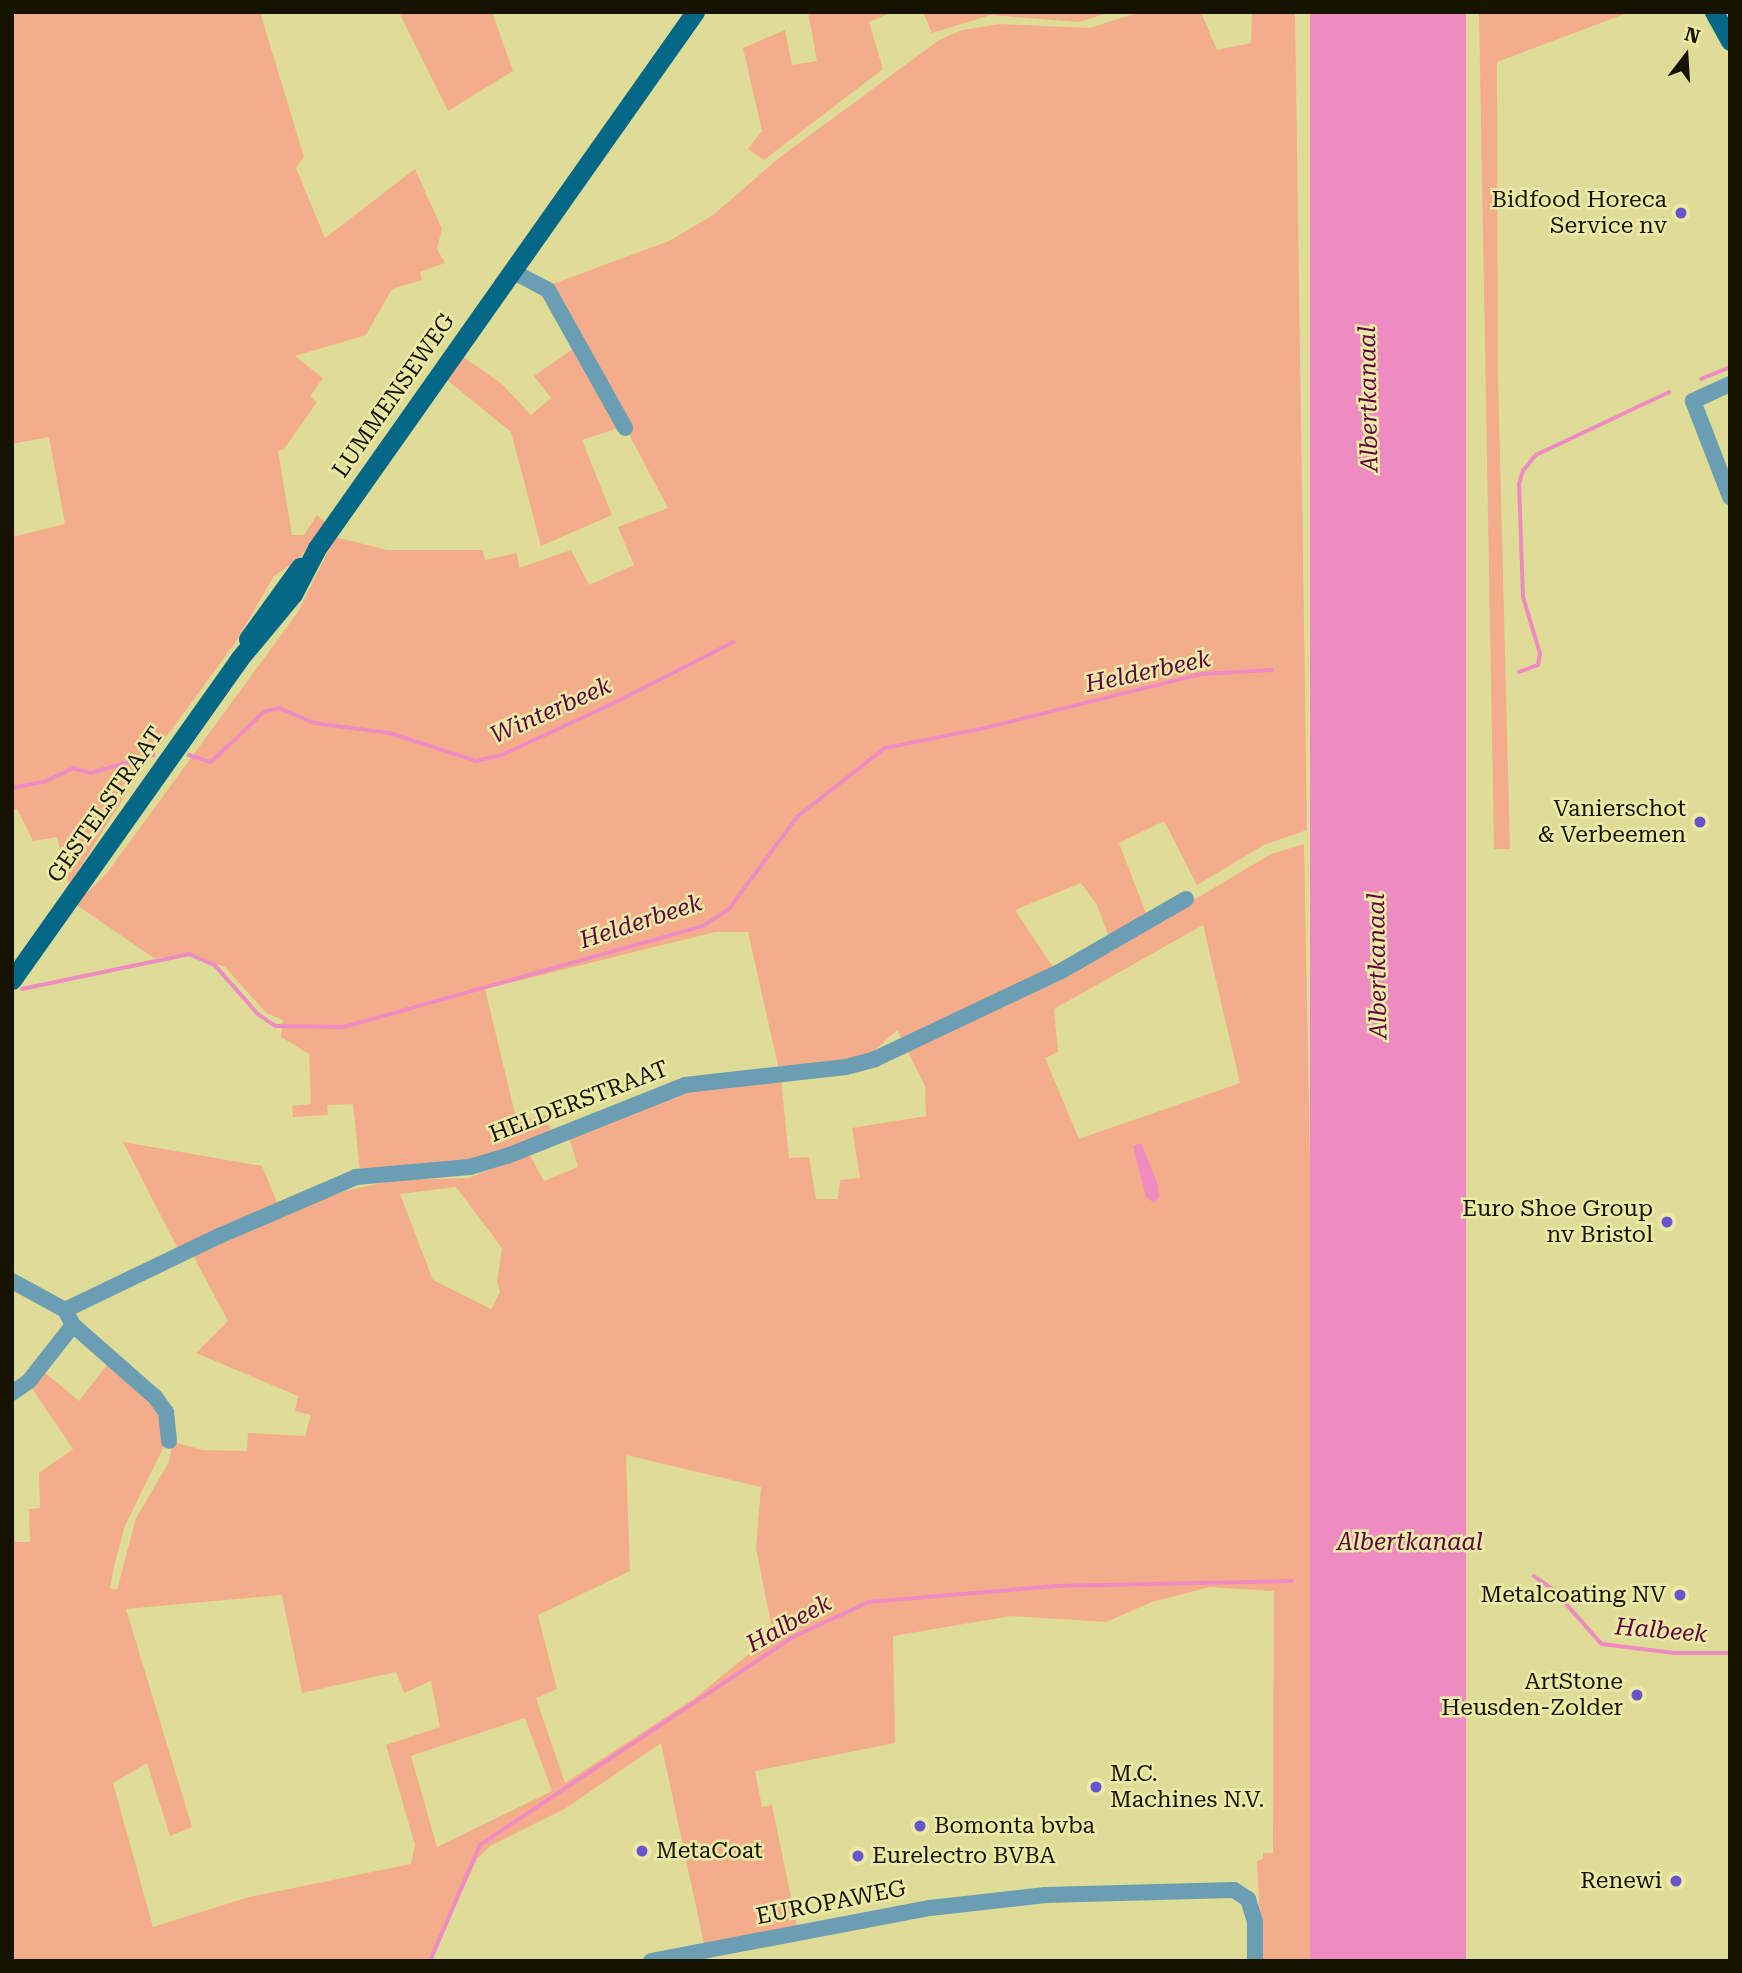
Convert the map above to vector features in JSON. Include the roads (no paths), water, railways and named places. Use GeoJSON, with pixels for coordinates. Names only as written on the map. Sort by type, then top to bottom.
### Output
{"type":"FeatureCollection","features":[{"type":"Feature","properties":{"kind":"main road","name":"LUMMENSEWEG"},"geometry":{"type":"LineString","coordinates":[[315,551],[695,12]]}},
{"type":"Feature","properties":{"kind":"main road"},"geometry":{"type":"LineString","coordinates":[[1714,13],[1730,41]]}},
{"type":"Feature","properties":{"kind":"main road","name":"GESTELSTRAAT"},"geometry":{"type":"LineString","coordinates":[[12,980],[239,659],[260,617],[315,551]]}},
{"type":"Feature","properties":{"kind":"street"},"geometry":{"type":"LineString","coordinates":[[512,271],[548,290],[625,428]]}},
{"type":"Feature","properties":{"kind":"street"},"geometry":{"type":"LineString","coordinates":[[1730,384],[1692,401],[1730,497]]}},
{"type":"Feature","properties":{"kind":"street","name":"HELDERSTRAAT"},"geometry":{"type":"LineString","coordinates":[[65,1310],[219,1236],[356,1177],[470,1167],[495,1160],[685,1085],[846,1067],[875,1059],[1063,970],[1186,899]]}},
{"type":"Feature","properties":{"kind":"street"},"geometry":{"type":"LineString","coordinates":[[12,1280],[65,1310],[73,1325],[155,1397],[166,1412],[169,1441]]}},
{"type":"Feature","properties":{"kind":"street"},"geometry":{"type":"LineString","coordinates":[[12,1393],[29,1381],[73,1325]]}},
{"type":"Feature","properties":{"kind":"street","name":"EUROPAWEG"},"geometry":{"type":"LineString","coordinates":[[651,1961],[714,1954],[904,1912],[1045,1895],[1234,1890],[1248,1899],[1255,1922],[1255,1961]]}},
{"type":"Feature","properties":{"kind":"water","name":"Albertkanaal"},"geometry":{"type":"Polygon","coordinates":[[[1310,12],[1466,12],[1466,1961],[1310,1961],[1310,12]]]}},
{"type":"Feature","properties":{"kind":"water"},"geometry":{"type":"Polygon","coordinates":[[[1141,1143],[1157,1182],[1159,1197],[1154,1203],[1146,1197],[1133,1146],[1141,1143]]]}},
{"type":"Feature","properties":{"kind":"waterway","name":"Helderbeek"},"geometry":{"type":"LineString","coordinates":[[1701,379],[1730,367]]}},
{"type":"Feature","properties":{"kind":"waterway","name":"Helderbeek"},"geometry":{"type":"LineString","coordinates":[[1519,672],[1538,665],[1540,654],[1523,597],[1519,484],[1523,471],[1536,455],[1669,392]]}},
{"type":"Feature","properties":{"kind":"waterway","name":"Winterbeek"},"geometry":{"type":"LineString","coordinates":[[189,755],[211,762],[264,712],[279,708],[314,723],[390,733],[476,761],[502,755],[616,702],[734,642]]}},
{"type":"Feature","properties":{"kind":"waterway","name":"Helderbeek"},"geometry":{"type":"LineString","coordinates":[[22,989],[189,954],[215,965],[258,1014],[276,1026],[344,1027],[703,926],[729,909],[797,817],[885,748],[985,728],[1202,674],[1272,670]]}},
{"type":"Feature","properties":{"kind":"waterway","name":"Winterbeek"},"geometry":{"type":"LineString","coordinates":[[12,788],[44,782],[74,768],[90,773],[154,755]]}},
{"type":"Feature","properties":{"kind":"waterway","name":"Halbeek"},"geometry":{"type":"LineString","coordinates":[[1534,1576],[1554,1590],[1602,1644],[1674,1653],[1730,1653]]}},
{"type":"Feature","properties":{"kind":"waterway","name":"Halbeek"},"geometry":{"type":"LineString","coordinates":[[430,1961],[480,1845],[791,1638],[869,1602],[1055,1586],[1292,1581]]}},
{"type":"Feature","properties":{"kind":"place","name":"Bidfood Horeca Service nv"},"geometry":{"type":"Point","coordinates":[1681,213]}},
{"type":"Feature","properties":{"kind":"place","name":"Vanierschot & Verbeemen"},"geometry":{"type":"Point","coordinates":[1700,822]}},
{"type":"Feature","properties":{"kind":"place","name":"Euro Shoe Group nv Bristol"},"geometry":{"type":"Point","coordinates":[1667,1222]}},
{"type":"Feature","properties":{"kind":"place","name":"Metalcoating NV"},"geometry":{"type":"Point","coordinates":[1680,1595]}},
{"type":"Feature","properties":{"kind":"place","name":"ArtStone Heusden-Zolder"},"geometry":{"type":"Point","coordinates":[1637,1695]}},
{"type":"Feature","properties":{"kind":"place","name":"M.C. Machines N.V."},"geometry":{"type":"Point","coordinates":[1096,1787]}},
{"type":"Feature","properties":{"kind":"place","name":"Bomonta bvba"},"geometry":{"type":"Point","coordinates":[920,1826]}},
{"type":"Feature","properties":{"kind":"place","name":"MetaCoat"},"geometry":{"type":"Point","coordinates":[642,1851]}},
{"type":"Feature","properties":{"kind":"place","name":"Eurelectro BVBA"},"geometry":{"type":"Point","coordinates":[858,1856]}},
{"type":"Feature","properties":{"kind":"place","name":"Renewi"},"geometry":{"type":"Point","coordinates":[1676,1881]}}]}
